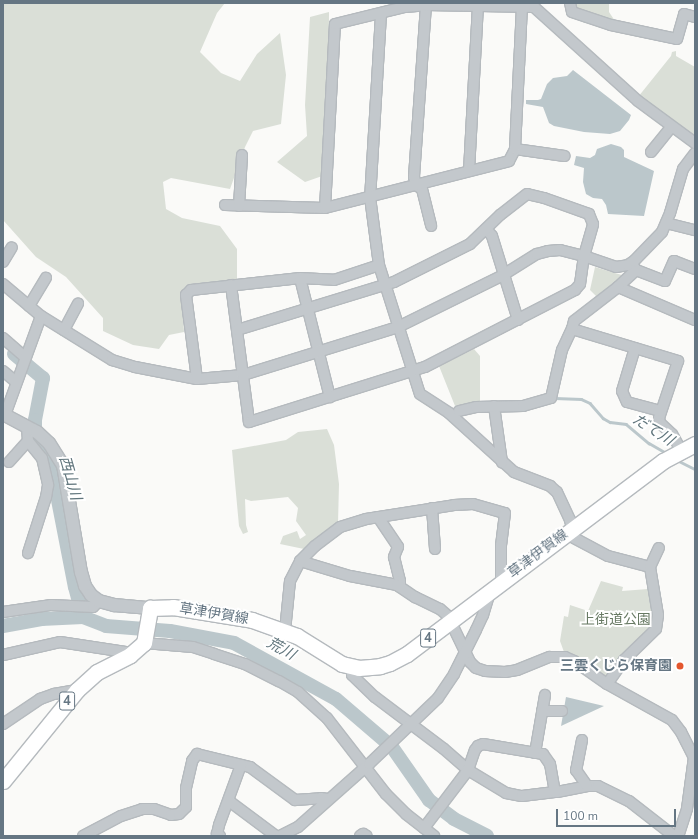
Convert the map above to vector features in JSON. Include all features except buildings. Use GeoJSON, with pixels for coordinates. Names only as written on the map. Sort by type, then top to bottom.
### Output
{"type":"FeatureCollection","features":[{"type":"Feature","properties":{"kind":"main road","name":"草津伊賀線"},"geometry":{"type":"LineString","coordinates":[[150,611],[173,607],[252,620],[285,631],[342,664],[353,667],[380,666],[390,663],[407,654],[571,529],[674,455],[695,444]]}},
{"type":"Feature","properties":{"kind":"main road"},"geometry":{"type":"LineString","coordinates":[[145,640],[150,611]]}},
{"type":"Feature","properties":{"kind":"main road","name":"4"},"geometry":{"type":"LineString","coordinates":[[3,781],[77,690],[97,672],[132,653],[145,640]]}},
{"type":"Feature","properties":{"kind":"street"},"geometry":{"type":"LineString","coordinates":[[570,3],[572,12],[611,25],[677,40],[684,14],[695,17]]}},
{"type":"Feature","properties":{"kind":"street"},"geometry":{"type":"LineString","coordinates":[[426,5],[414,176],[416,185],[422,189],[431,226]]}},
{"type":"Feature","properties":{"kind":"street"},"geometry":{"type":"LineString","coordinates":[[325,208],[335,24],[405,7],[426,5],[522,6],[534,8],[638,101],[671,127],[695,143]]}},
{"type":"Feature","properties":{"kind":"street"},"geometry":{"type":"LineString","coordinates":[[469,171],[478,6]]}},
{"type":"Feature","properties":{"kind":"street"},"geometry":{"type":"LineString","coordinates":[[225,205],[325,208],[509,161],[515,149],[522,6]]}},
{"type":"Feature","properties":{"kind":"street"},"geometry":{"type":"LineString","coordinates":[[381,14],[370,197],[379,265],[420,394],[450,413],[514,472],[550,486],[558,492],[570,520],[574,538],[608,556],[650,567]]}},
{"type":"Feature","properties":{"kind":"street"},"geometry":{"type":"LineString","coordinates":[[651,152],[671,127]]}},
{"type":"Feature","properties":{"kind":"street"},"geometry":{"type":"LineString","coordinates":[[515,149],[565,156]]}},
{"type":"Feature","properties":{"kind":"street"},"geometry":{"type":"LineString","coordinates":[[459,411],[494,406],[523,406],[551,398],[562,350],[572,329],[574,321],[618,287],[662,232],[683,168],[695,154]]}},
{"type":"Feature","properties":{"kind":"street"},"geometry":{"type":"LineString","coordinates":[[239,206],[242,155]]}},
{"type":"Feature","properties":{"kind":"street"},"geometry":{"type":"LineString","coordinates":[[231,284],[237,330],[243,375],[249,422],[425,367],[575,290],[580,284],[584,256],[593,224],[589,214],[544,198],[527,194],[500,215],[470,244],[385,284],[237,330]]}},
{"type":"Feature","properties":{"kind":"street"},"geometry":{"type":"LineString","coordinates":[[666,223],[695,230]]}},
{"type":"Feature","properties":{"kind":"street"},"geometry":{"type":"LineString","coordinates":[[486,229],[492,236],[518,320]]}},
{"type":"Feature","properties":{"kind":"street"},"geometry":{"type":"LineString","coordinates":[[3,262],[12,248]]}},
{"type":"Feature","properties":{"kind":"street"},"geometry":{"type":"LineString","coordinates":[[3,284],[41,316],[112,360],[135,367],[197,379],[243,375],[398,327],[503,275],[537,254],[548,251],[560,250],[616,266],[634,266],[665,282],[674,261],[695,269]]}},
{"type":"Feature","properties":{"kind":"street"},"geometry":{"type":"LineString","coordinates":[[197,379],[186,295],[191,290],[231,284],[300,278],[334,280],[379,265]]}},
{"type":"Feature","properties":{"kind":"street"},"geometry":{"type":"LineString","coordinates":[[29,306],[46,278]]}},
{"type":"Feature","properties":{"kind":"street"},"geometry":{"type":"LineString","coordinates":[[300,278],[330,397]]}},
{"type":"Feature","properties":{"kind":"street"},"geometry":{"type":"LineString","coordinates":[[618,287],[694,317]]}},
{"type":"Feature","properties":{"kind":"street"},"geometry":{"type":"LineString","coordinates":[[64,330],[78,304]]}},
{"type":"Feature","properties":{"kind":"street"},"geometry":{"type":"LineString","coordinates":[[41,316],[4,415],[37,432],[49,443],[63,465],[85,586],[91,595],[99,601],[150,611]]}},
{"type":"Feature","properties":{"kind":"street"},"geometry":{"type":"LineString","coordinates":[[572,329],[678,361],[659,418],[660,423],[672,434],[674,455]]}},
{"type":"Feature","properties":{"kind":"street"},"geometry":{"type":"LineString","coordinates":[[3,338],[24,359]]}},
{"type":"Feature","properties":{"kind":"street"},"geometry":{"type":"LineString","coordinates":[[635,348],[622,392],[627,402],[661,411]]}},
{"type":"Feature","properties":{"kind":"street"},"geometry":{"type":"LineString","coordinates":[[3,370],[16,382]]}},
{"type":"Feature","properties":{"kind":"street"},"geometry":{"type":"LineString","coordinates":[[494,406],[502,462]]}},
{"type":"Feature","properties":{"kind":"street"},"geometry":{"type":"LineString","coordinates":[[27,427],[28,441],[42,458],[48,485],[46,497],[28,553]]}},
{"type":"Feature","properties":{"kind":"street"},"geometry":{"type":"LineString","coordinates":[[9,462],[28,441]]}},
{"type":"Feature","properties":{"kind":"street"},"geometry":{"type":"LineString","coordinates":[[280,836],[294,833],[298,827],[367,766],[438,698],[454,674],[496,586],[505,513],[472,504],[432,508],[378,517],[340,528],[316,546],[300,561],[290,581],[285,631]]}},
{"type":"Feature","properties":{"kind":"street"},"geometry":{"type":"LineString","coordinates":[[432,508],[435,549]]}},
{"type":"Feature","properties":{"kind":"street"},"geometry":{"type":"LineString","coordinates":[[378,517],[398,547],[394,557],[400,587]]}},
{"type":"Feature","properties":{"kind":"street"},"geometry":{"type":"LineString","coordinates":[[607,684],[624,660],[656,629],[658,615],[650,567],[659,548]]}},
{"type":"Feature","properties":{"kind":"street"},"geometry":{"type":"LineString","coordinates":[[300,561],[350,576],[396,585],[415,597],[440,609],[448,616],[470,662],[476,668],[498,672],[517,670],[550,656],[565,657],[574,661],[607,684],[672,720],[681,732],[694,757],[687,809],[678,836]]}},
{"type":"Feature","properties":{"kind":"street"},"geometry":{"type":"LineString","coordinates":[[3,612],[51,605],[93,607],[99,601]]}},
{"type":"Feature","properties":{"kind":"street"},"geometry":{"type":"LineString","coordinates":[[145,640],[193,647],[245,664],[298,692],[327,718],[367,766],[386,794],[406,814],[434,836]]}},
{"type":"Feature","properties":{"kind":"street"},"geometry":{"type":"LineString","coordinates":[[3,655],[60,642],[132,653]]}},
{"type":"Feature","properties":{"kind":"street"},"geometry":{"type":"LineString","coordinates":[[353,667],[352,675],[406,727],[444,749],[468,770],[506,793],[522,796],[587,786],[598,786],[629,801],[674,836]]}},
{"type":"Feature","properties":{"kind":"street"},"geometry":{"type":"LineString","coordinates":[[3,724],[40,699],[54,694],[77,690]]}},
{"type":"Feature","properties":{"kind":"street"},"geometry":{"type":"LineString","coordinates":[[535,753],[545,695]]}},
{"type":"Feature","properties":{"kind":"street"},"geometry":{"type":"LineString","coordinates":[[542,711],[562,711]]}},
{"type":"Feature","properties":{"kind":"street"},"geometry":{"type":"LineString","coordinates":[[582,740],[576,770],[587,786]]}},
{"type":"Feature","properties":{"kind":"street"},"geometry":{"type":"LineString","coordinates":[[424,828],[449,798],[468,770],[475,750],[478,746],[483,744],[542,754],[550,764],[555,792]]}},
{"type":"Feature","properties":{"kind":"street"},"geometry":{"type":"LineString","coordinates":[[83,836],[121,816],[142,809],[154,809],[171,815],[179,814],[186,807],[186,788],[192,761],[197,754],[250,767],[295,800],[321,798],[328,800]]}},
{"type":"Feature","properties":{"kind":"street"},"geometry":{"type":"LineString","coordinates":[[220,836],[217,834],[218,829],[241,765]]}},
{"type":"Feature","properties":{"kind":"street"},"geometry":{"type":"LineString","coordinates":[[229,801],[276,836]]}},
{"type":"Feature","properties":{"kind":"street"},"geometry":{"type":"LineString","coordinates":[[360,836],[363,834],[367,836]]}},
{"type":"Feature","properties":{"kind":"green space"},"geometry":{"type":"Polygon","coordinates":[[[3,3],[225,3],[217,13],[200,52],[221,73],[240,81],[257,54],[280,33],[286,75],[281,124],[253,131],[245,147],[230,189],[171,178],[163,182],[166,209],[182,218],[220,226],[237,249],[237,280],[190,286],[182,297],[184,332],[169,335],[159,349],[133,345],[103,331],[103,318],[66,277],[36,257],[3,220],[3,3]]]}},
{"type":"Feature","properties":{"kind":"green space"},"geometry":{"type":"Polygon","coordinates":[[[568,3],[609,3],[609,12],[615,21],[584,23],[568,3]]]}},
{"type":"Feature","properties":{"kind":"green space"},"geometry":{"type":"Polygon","coordinates":[[[329,12],[328,174],[305,182],[277,162],[307,136],[305,105],[310,17],[329,12]]]}},
{"type":"Feature","properties":{"kind":"green space"},"geometry":{"type":"Polygon","coordinates":[[[676,51],[676,56],[695,67],[695,139],[638,97],[671,56],[672,52],[676,51]]]}},
{"type":"Feature","properties":{"kind":"green space"},"geometry":{"type":"Polygon","coordinates":[[[595,267],[625,276],[600,300],[590,290],[595,267]]]}},
{"type":"Feature","properties":{"kind":"green space"},"geometry":{"type":"Polygon","coordinates":[[[474,349],[480,356],[480,402],[455,406],[439,366],[474,349]]]}},
{"type":"Feature","properties":{"kind":"green space"},"geometry":{"type":"Polygon","coordinates":[[[327,429],[334,445],[339,484],[338,524],[304,549],[280,544],[283,536],[297,531],[300,539],[306,535],[296,521],[298,508],[288,497],[251,501],[245,499],[246,525],[248,532],[243,534],[239,526],[232,450],[286,440],[298,432],[327,429]]]}},
{"type":"Feature","properties":{"kind":"green space","name":"上街道公園"},"geometry":{"type":"Polygon","coordinates":[[[601,581],[623,587],[622,591],[648,589],[654,611],[653,622],[648,632],[623,654],[604,678],[564,652],[560,641],[564,616],[568,617],[570,605],[588,611],[601,581]]]}},
{"type":"Feature","properties":{"kind":"shaded area"},"geometry":{"type":"Polygon","coordinates":[[[573,70],[631,115],[620,131],[610,134],[584,132],[554,126],[549,123],[543,107],[526,104],[526,100],[541,99],[547,84],[553,78],[567,76],[573,70]]]}},
{"type":"Feature","properties":{"kind":"shaded area"},"geometry":{"type":"Polygon","coordinates":[[[611,144],[621,147],[624,150],[624,157],[654,171],[644,216],[608,214],[606,205],[602,199],[593,198],[586,194],[583,182],[584,168],[574,165],[576,156],[590,158],[595,155],[597,149],[611,144]]]}},
{"type":"Feature","properties":{"kind":"shaded area"},"geometry":{"type":"Polygon","coordinates":[[[566,697],[604,706],[561,726],[566,697]]]}},
{"type":"Feature","properties":{"kind":"waterway","name":"西山川"},"geometry":{"type":"LineString","coordinates":[[14,354],[43,378],[35,420],[35,437],[51,464],[75,587],[83,617]]}},
{"type":"Feature","properties":{"kind":"waterway","name":"だて川"},"geometry":{"type":"LineString","coordinates":[[555,398],[581,399],[590,403],[603,418],[610,422],[626,424],[649,443],[666,453]]}},
{"type":"Feature","properties":{"kind":"waterway","name":"だて川"},"geometry":{"type":"LineString","coordinates":[[677,460],[695,469]]}},
{"type":"Feature","properties":{"kind":"waterway","name":"荒川"},"geometry":{"type":"LineString","coordinates":[[3,626],[41,619],[83,617],[106,626],[170,631],[234,643],[336,699],[392,747],[429,800],[454,819],[487,836]]}},
{"type":"Feature","properties":{"kind":"place","name":"三雲くじら保育園"},"geometry":{"type":"Point","coordinates":[680,666]}}]}
